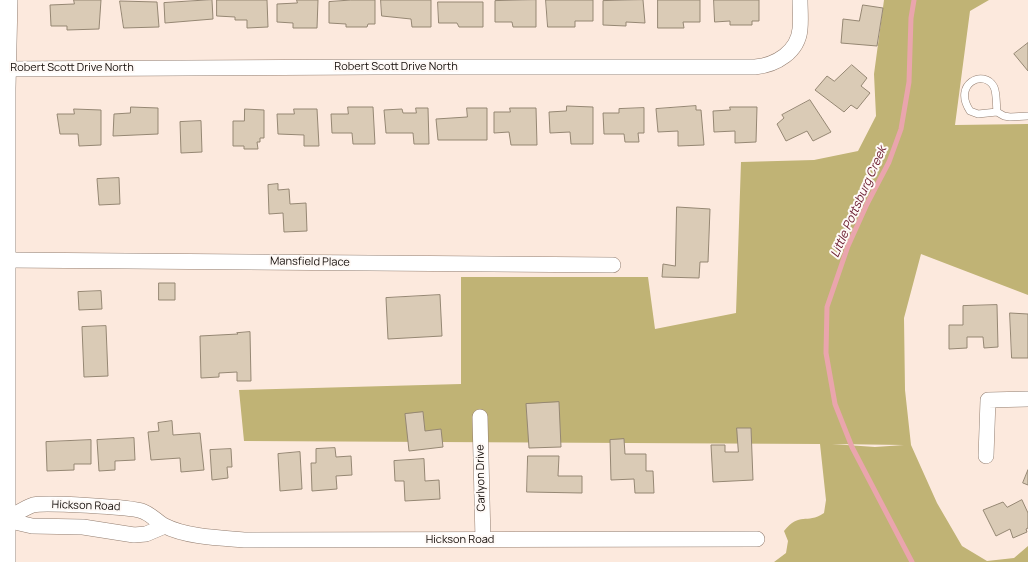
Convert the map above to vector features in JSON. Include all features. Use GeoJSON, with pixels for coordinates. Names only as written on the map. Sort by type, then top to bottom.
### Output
{"type":"FeatureCollection","features":[{"type":"Feature","properties":{"kind":"street"},"geometry":{"type":"LineString","coordinates":[[6,562],[3,519],[3,290],[6,260],[3,69],[8,0]]}},
{"type":"Feature","properties":{"kind":"street","name":"Robert Scott Drive North"},"geometry":{"type":"LineString","coordinates":[[3,69],[374,66],[756,67],[767,66],[788,54],[797,39],[800,30],[800,0]]}},
{"type":"Feature","properties":{"kind":"street","name":"Mansfield Place"},"geometry":{"type":"LineString","coordinates":[[6,260],[613,265]]}},
{"type":"Feature","properties":{"kind":"street"},"geometry":{"type":"LineString","coordinates":[[986,456],[988,400],[1028,399]]}},
{"type":"Feature","properties":{"kind":"street","name":"Carlyon Drive"},"geometry":{"type":"LineString","coordinates":[[480,417],[482,540]]}},
{"type":"Feature","properties":{"kind":"street","name":"Hickson Road"},"geometry":{"type":"LineString","coordinates":[[3,519],[34,504],[72,505],[135,509],[150,515],[165,526],[206,537],[246,540],[757,539]]}},
{"type":"Feature","properties":{"kind":"street","name":"Hickson Road"},"geometry":{"type":"LineString","coordinates":[[3,519],[32,526],[83,527],[134,535],[146,534],[165,526]]}},
{"type":"Feature","properties":{"kind":"lane"},"geometry":{"type":"LineString","coordinates":[[997,112],[994,87],[988,81],[981,79],[971,82],[965,90],[964,97],[970,112],[978,114],[997,112],[1004,116],[1028,116]]}},
{"type":"Feature","properties":{"kind":"shaded area"},"geometry":{"type":"Polygon","coordinates":[[[884,0],[989,0],[970,11],[955,125],[1028,124],[1028,295],[921,254],[904,318],[905,390],[911,445],[937,503],[962,546],[987,561],[1014,558],[1028,546],[1028,562],[774,562],[786,553],[788,541],[784,531],[794,521],[812,518],[824,513],[826,500],[820,444],[244,441],[239,390],[461,384],[461,277],[648,277],[655,329],[736,313],[741,162],[814,160],[858,151],[876,116],[874,74],[884,0]],[[832,444],[875,447],[904,445],[832,444]]]}},
{"type":"Feature","properties":{"kind":"building"},"geometry":{"type":"Polygon","coordinates":[[[74,0],[101,0],[99,29],[67,30],[67,26],[51,26],[50,5],[74,4],[74,0]]]}},
{"type":"Feature","properties":{"kind":"building"},"geometry":{"type":"Polygon","coordinates":[[[212,0],[213,19],[165,23],[164,3],[212,0]]]}},
{"type":"Feature","properties":{"kind":"building"},"geometry":{"type":"Polygon","coordinates":[[[217,0],[267,0],[268,27],[247,28],[247,20],[235,20],[235,17],[217,16],[217,0]]]}},
{"type":"Feature","properties":{"kind":"building"},"geometry":{"type":"Polygon","coordinates":[[[297,0],[318,0],[317,28],[293,28],[293,23],[277,22],[277,4],[297,3],[297,0]]]}},
{"type":"Feature","properties":{"kind":"building"},"geometry":{"type":"Polygon","coordinates":[[[375,0],[375,24],[368,24],[367,27],[346,27],[346,24],[329,23],[329,2],[375,0]]]}},
{"type":"Feature","properties":{"kind":"building"},"geometry":{"type":"Polygon","coordinates":[[[381,0],[431,0],[431,27],[412,27],[411,19],[382,16],[381,0]]]}},
{"type":"Feature","properties":{"kind":"building"},"geometry":{"type":"Polygon","coordinates":[[[536,0],[536,27],[513,27],[512,22],[495,22],[495,1],[536,0]]]}},
{"type":"Feature","properties":{"kind":"building"},"geometry":{"type":"Polygon","coordinates":[[[546,0],[593,0],[593,21],[575,21],[575,27],[548,27],[546,0]]]}},
{"type":"Feature","properties":{"kind":"building"},"geometry":{"type":"Polygon","coordinates":[[[643,0],[645,23],[626,22],[626,26],[603,25],[603,1],[643,0]]]}},
{"type":"Feature","properties":{"kind":"building"},"geometry":{"type":"Polygon","coordinates":[[[658,0],[700,0],[700,22],[683,22],[684,28],[658,28],[658,0]]]}},
{"type":"Feature","properties":{"kind":"building"},"geometry":{"type":"Polygon","coordinates":[[[714,0],[759,0],[759,21],[752,21],[752,25],[730,25],[730,21],[715,22],[714,0]]]}},
{"type":"Feature","properties":{"kind":"building"},"geometry":{"type":"Polygon","coordinates":[[[120,1],[157,2],[159,27],[124,28],[120,1]]]}},
{"type":"Feature","properties":{"kind":"building"},"geometry":{"type":"Polygon","coordinates":[[[438,2],[483,2],[483,27],[459,27],[457,23],[439,23],[438,2]]]}},
{"type":"Feature","properties":{"kind":"building"},"geometry":{"type":"Polygon","coordinates":[[[863,5],[883,8],[877,46],[841,43],[843,19],[859,21],[863,5]]]}},
{"type":"Feature","properties":{"kind":"building"},"geometry":{"type":"Polygon","coordinates":[[[1028,43],[1028,71],[1014,54],[1028,43]]]}},
{"type":"Feature","properties":{"kind":"building"},"geometry":{"type":"Polygon","coordinates":[[[852,65],[867,78],[861,86],[870,93],[857,109],[851,105],[844,112],[815,90],[827,76],[834,81],[852,65]]]}},
{"type":"Feature","properties":{"kind":"building"},"geometry":{"type":"Polygon","coordinates":[[[810,100],[831,132],[813,141],[807,131],[786,141],[777,124],[784,118],[782,115],[810,100]]]}},
{"type":"Feature","properties":{"kind":"building"},"geometry":{"type":"Polygon","coordinates":[[[567,106],[593,107],[593,144],[571,144],[570,132],[550,133],[549,112],[566,111],[567,106]]]}},
{"type":"Feature","properties":{"kind":"building"},"geometry":{"type":"Polygon","coordinates":[[[696,106],[696,110],[701,110],[704,145],[678,146],[678,131],[658,132],[656,109],[696,106]]]}},
{"type":"Feature","properties":{"kind":"building"},"geometry":{"type":"Polygon","coordinates":[[[131,107],[158,108],[158,134],[113,136],[114,114],[130,113],[131,107]]]}},
{"type":"Feature","properties":{"kind":"building"},"geometry":{"type":"Polygon","coordinates":[[[348,107],[373,107],[375,144],[353,144],[352,133],[332,133],[331,114],[348,114],[348,107]]]}},
{"type":"Feature","properties":{"kind":"building"},"geometry":{"type":"Polygon","coordinates":[[[730,107],[757,107],[756,142],[735,143],[735,131],[714,132],[713,111],[730,110],[730,107]]]}},
{"type":"Feature","properties":{"kind":"building"},"geometry":{"type":"Polygon","coordinates":[[[416,108],[428,108],[429,144],[414,144],[413,133],[386,133],[384,110],[402,109],[403,113],[416,113],[416,108]]]}},
{"type":"Feature","properties":{"kind":"building"},"geometry":{"type":"Polygon","coordinates":[[[467,108],[487,108],[487,140],[438,140],[436,119],[467,117],[467,108]]]}},
{"type":"Feature","properties":{"kind":"building"},"geometry":{"type":"Polygon","coordinates":[[[510,108],[536,108],[537,145],[511,145],[509,132],[494,133],[494,112],[510,112],[510,108]]]}},
{"type":"Feature","properties":{"kind":"building"},"geometry":{"type":"Polygon","coordinates":[[[644,108],[644,133],[638,133],[639,142],[625,142],[624,134],[604,134],[603,113],[619,113],[619,109],[644,108]]]}},
{"type":"Feature","properties":{"kind":"building"},"geometry":{"type":"Polygon","coordinates":[[[74,109],[101,110],[101,145],[79,146],[78,134],[60,134],[57,114],[74,114],[74,109]]]}},
{"type":"Feature","properties":{"kind":"building"},"geometry":{"type":"Polygon","coordinates":[[[245,109],[264,110],[264,138],[260,138],[260,142],[257,142],[258,149],[244,149],[244,146],[233,146],[233,121],[244,121],[245,109]]]}},
{"type":"Feature","properties":{"kind":"building"},"geometry":{"type":"Polygon","coordinates":[[[294,109],[317,109],[319,146],[304,146],[304,135],[278,134],[277,114],[294,114],[294,109]]]}},
{"type":"Feature","properties":{"kind":"building"},"geometry":{"type":"Polygon","coordinates":[[[201,121],[202,152],[181,153],[180,122],[201,121]]]}},
{"type":"Feature","properties":{"kind":"building"},"geometry":{"type":"Polygon","coordinates":[[[119,178],[120,204],[99,205],[97,179],[119,178]]]}},
{"type":"Feature","properties":{"kind":"building"},"geometry":{"type":"Polygon","coordinates":[[[278,184],[278,190],[289,189],[290,204],[306,203],[307,231],[284,232],[283,213],[269,214],[268,185],[278,184]]]}},
{"type":"Feature","properties":{"kind":"building"},"geometry":{"type":"Polygon","coordinates":[[[677,207],[710,209],[708,262],[700,262],[699,278],[662,277],[663,264],[675,266],[677,207]]]}},
{"type":"Feature","properties":{"kind":"building"},"geometry":{"type":"Polygon","coordinates":[[[159,283],[175,283],[175,300],[159,300],[159,283]]]}},
{"type":"Feature","properties":{"kind":"building"},"geometry":{"type":"Polygon","coordinates":[[[101,291],[102,309],[79,310],[78,292],[101,291]]]}},
{"type":"Feature","properties":{"kind":"building"},"geometry":{"type":"Polygon","coordinates":[[[440,295],[442,336],[388,339],[386,298],[440,295]]]}},
{"type":"Feature","properties":{"kind":"building"},"geometry":{"type":"Polygon","coordinates":[[[997,305],[998,347],[984,348],[983,337],[967,337],[967,348],[949,349],[949,325],[963,325],[963,306],[997,305]]]}},
{"type":"Feature","properties":{"kind":"building"},"geometry":{"type":"Polygon","coordinates":[[[1010,313],[1028,314],[1028,358],[1012,358],[1010,313]]]}},
{"type":"Feature","properties":{"kind":"building"},"geometry":{"type":"Polygon","coordinates":[[[106,326],[108,376],[84,377],[82,327],[106,326]]]}},
{"type":"Feature","properties":{"kind":"building"},"geometry":{"type":"Polygon","coordinates":[[[250,332],[251,381],[237,381],[237,372],[219,373],[219,377],[201,378],[200,336],[250,332]]]}},
{"type":"Feature","properties":{"kind":"building"},"geometry":{"type":"Polygon","coordinates":[[[559,402],[561,447],[529,448],[526,404],[559,402]]]}},
{"type":"Feature","properties":{"kind":"building"},"geometry":{"type":"Polygon","coordinates":[[[423,412],[425,431],[441,429],[443,447],[409,451],[405,414],[423,412]]]}},
{"type":"Feature","properties":{"kind":"building"},"geometry":{"type":"Polygon","coordinates":[[[172,421],[173,435],[200,433],[204,470],[181,472],[180,458],[151,460],[148,432],[159,431],[158,423],[172,421]]]}},
{"type":"Feature","properties":{"kind":"building"},"geometry":{"type":"Polygon","coordinates":[[[737,428],[751,428],[753,480],[713,482],[711,445],[725,445],[725,452],[738,452],[737,428]]]}},
{"type":"Feature","properties":{"kind":"building"},"geometry":{"type":"Polygon","coordinates":[[[134,438],[135,460],[115,461],[115,470],[99,471],[97,440],[134,438]]]}},
{"type":"Feature","properties":{"kind":"building"},"geometry":{"type":"Polygon","coordinates":[[[624,439],[625,454],[646,454],[646,471],[653,471],[654,493],[635,493],[634,479],[611,480],[610,440],[624,439]]]}},
{"type":"Feature","properties":{"kind":"building"},"geometry":{"type":"Polygon","coordinates":[[[91,440],[91,464],[74,464],[74,470],[47,471],[46,442],[91,440]]]}},
{"type":"Feature","properties":{"kind":"building"},"geometry":{"type":"Polygon","coordinates":[[[335,448],[336,457],[351,456],[352,475],[336,476],[337,489],[312,491],[311,463],[316,463],[316,449],[335,448]]]}},
{"type":"Feature","properties":{"kind":"building"},"geometry":{"type":"Polygon","coordinates":[[[231,449],[232,467],[227,467],[228,478],[212,480],[210,450],[231,449]]]}},
{"type":"Feature","properties":{"kind":"building"},"geometry":{"type":"Polygon","coordinates":[[[300,452],[302,489],[280,491],[278,454],[300,452]]]}},
{"type":"Feature","properties":{"kind":"building"},"geometry":{"type":"Polygon","coordinates":[[[528,456],[559,456],[558,476],[582,476],[582,493],[527,492],[528,456]]]}},
{"type":"Feature","properties":{"kind":"building"},"geometry":{"type":"Polygon","coordinates":[[[424,459],[425,481],[439,480],[440,499],[405,501],[404,481],[395,481],[394,461],[424,459]]]}},
{"type":"Feature","properties":{"kind":"building"},"geometry":{"type":"Polygon","coordinates":[[[1028,470],[1028,485],[1023,483],[1028,470]]]}},
{"type":"Feature","properties":{"kind":"building"},"geometry":{"type":"Polygon","coordinates":[[[1022,500],[1028,513],[1027,532],[1013,538],[1010,529],[996,536],[983,510],[1003,502],[1007,507],[1022,500]]]}},
{"type":"Feature","properties":{"kind":"waterway","name":"Little Pottsburg Creek"},"geometry":{"type":"LineString","coordinates":[[912,562],[852,447],[835,404],[826,353],[827,307],[848,246],[867,204],[889,162],[901,129],[909,82],[911,18],[914,0]]}}]}
